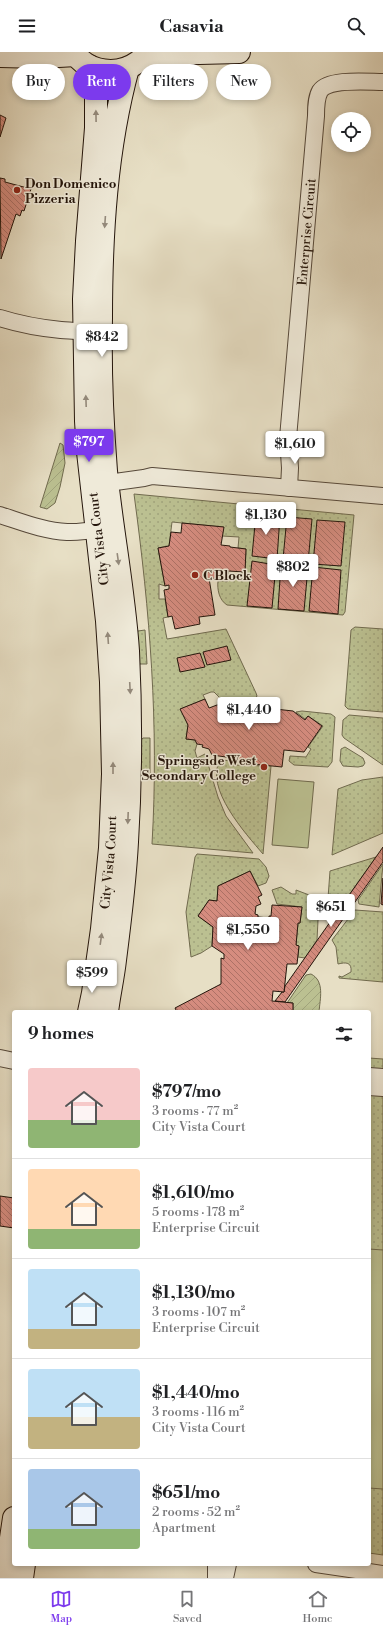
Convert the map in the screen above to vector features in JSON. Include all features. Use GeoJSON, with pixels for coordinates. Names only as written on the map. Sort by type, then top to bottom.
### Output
{"type":"FeatureCollection","features":[{"type":"Feature","properties":{"kind":"street"},"geometry":{"type":"LineString","coordinates":[[0,56],[80,58],[102,70],[115,71],[140,58],[159,54],[239,52]]}},
{"type":"Feature","properties":{"kind":"street","name":"City Vista Court"},"geometry":{"type":"LineString","coordinates":[[80,58],[96,96],[96,128],[87,241],[90,336],[88,452],[103,534],[125,611],[131,733],[127,848],[115,963],[106,1010]]}},
{"type":"Feature","properties":{"kind":"street","name":"City Vista Court"},"geometry":{"type":"LineString","coordinates":[[89,1010],[102,929],[110,848],[113,774],[111,682],[103,580],[103,534],[107,477],[102,389],[90,336],[102,272],[106,201],[120,99],[140,58]]}},
{"type":"Feature","properties":{"kind":"street","name":"Enterprise Circuit"},"geometry":{"type":"LineString","coordinates":[[283,487],[290,468],[288,438],[318,96],[323,88],[332,84],[383,82]]}},
{"type":"Feature","properties":{"kind":"street"},"geometry":{"type":"LineString","coordinates":[[3,319],[44,337],[61,340],[90,336]]}},
{"type":"Feature","properties":{"kind":"street"},"geometry":{"type":"LineString","coordinates":[[107,477],[130,470],[144,471],[152,476],[383,496]]}},
{"type":"Feature","properties":{"kind":"street"},"geometry":{"type":"LineString","coordinates":[[0,515],[52,531],[68,540],[82,542],[103,534]]}},
{"type":"Feature","properties":{"kind":"street"},"geometry":{"type":"LineString","coordinates":[[0,1057],[12,1057]]}},
{"type":"Feature","properties":{"kind":"street"},"geometry":{"type":"LineString","coordinates":[[0,1057],[12,1060]]}},
{"type":"Feature","properties":{"kind":"street"},"geometry":{"type":"LineString","coordinates":[[371,1076],[383,1077]]}},
{"type":"Feature","properties":{"kind":"street"},"geometry":{"type":"LineString","coordinates":[[371,1087],[383,1088]]}},
{"type":"Feature","properties":{"kind":"street"},"geometry":{"type":"LineString","coordinates":[[5,1578],[12,1531]]}},
{"type":"Feature","properties":{"kind":"street"},"geometry":{"type":"LineString","coordinates":[[22,1578],[24,1566]]}},
{"type":"Feature","properties":{"kind":"street"},"geometry":{"type":"LineString","coordinates":[[216,1566],[216,1578]]}},
{"type":"Feature","properties":{"kind":"street"},"geometry":{"type":"LineString","coordinates":[[224,1578],[227,1566]]}},
{"type":"Feature","properties":{"kind":"street"},"geometry":{"type":"LineString","coordinates":[[329,1566],[383,1574]]}},
{"type":"Feature","properties":{"kind":"green space"},"geometry":{"type":"Polygon","coordinates":[[[60,443],[63,445],[65,463],[55,503],[47,509],[40,507],[60,443]]]}},
{"type":"Feature","properties":{"kind":"green space"},"geometry":{"type":"Polygon","coordinates":[[[134,494],[354,515],[345,612],[343,615],[227,605],[224,603],[219,594],[218,581],[227,581],[228,578],[242,579],[242,572],[245,572],[246,549],[238,548],[239,537],[222,536],[223,527],[172,522],[169,546],[158,548],[165,586],[159,584],[159,599],[165,599],[168,617],[163,618],[167,639],[226,629],[257,696],[255,699],[220,698],[214,692],[211,692],[203,695],[205,699],[181,709],[188,725],[186,739],[195,740],[197,744],[195,751],[197,758],[205,754],[218,797],[226,816],[253,853],[152,844],[154,800],[154,712],[152,669],[145,582],[134,494]]]}},
{"type":"Feature","properties":{"kind":"green space"},"geometry":{"type":"Polygon","coordinates":[[[355,627],[383,629],[383,712],[348,709],[345,706],[351,630],[355,627]]]}},
{"type":"Feature","properties":{"kind":"green space"},"geometry":{"type":"Polygon","coordinates":[[[145,630],[147,664],[140,664],[134,656],[133,637],[138,631],[145,630]]]}},
{"type":"Feature","properties":{"kind":"green space"},"geometry":{"type":"Polygon","coordinates":[[[302,711],[331,714],[335,717],[332,762],[328,767],[294,765],[289,761],[290,756],[306,757],[311,749],[308,747],[323,726],[308,716],[305,719],[296,712],[302,711]]]}},
{"type":"Feature","properties":{"kind":"green space"},"geometry":{"type":"Polygon","coordinates":[[[349,715],[383,718],[383,765],[344,738],[342,735],[343,720],[349,715]]]}},
{"type":"Feature","properties":{"kind":"green space"},"geometry":{"type":"Polygon","coordinates":[[[143,738],[150,738],[150,773],[142,773],[142,770],[137,764],[137,745],[143,738]]]}},
{"type":"Feature","properties":{"kind":"green space"},"geometry":{"type":"Polygon","coordinates":[[[345,747],[363,758],[365,763],[363,766],[343,766],[340,761],[341,749],[345,747]]]}},
{"type":"Feature","properties":{"kind":"green space"},"geometry":{"type":"Polygon","coordinates":[[[220,760],[234,761],[234,765],[271,766],[263,854],[238,823],[222,797],[218,784],[217,771],[220,760]]]}},
{"type":"Feature","properties":{"kind":"green space"},"geometry":{"type":"Polygon","coordinates":[[[383,777],[383,833],[332,855],[338,789],[362,780],[383,777]]]}},
{"type":"Feature","properties":{"kind":"green space"},"geometry":{"type":"Polygon","coordinates":[[[278,779],[314,782],[308,848],[272,845],[278,779]]]}},
{"type":"Feature","properties":{"kind":"green space"},"geometry":{"type":"Polygon","coordinates":[[[197,854],[259,859],[266,867],[269,876],[266,883],[258,886],[250,871],[218,886],[217,901],[209,900],[198,916],[213,927],[212,946],[191,957],[186,912],[195,857],[197,854]]]}},
{"type":"Feature","properties":{"kind":"green space"},"geometry":{"type":"Polygon","coordinates":[[[376,857],[344,902],[330,901],[328,898],[330,871],[376,857]]]}},
{"type":"Feature","properties":{"kind":"green space"},"geometry":{"type":"Polygon","coordinates":[[[383,864],[379,907],[359,904],[358,900],[383,864]]]}},
{"type":"Feature","properties":{"kind":"green space"},"geometry":{"type":"Polygon","coordinates":[[[281,887],[292,894],[296,894],[296,890],[317,898],[319,901],[317,940],[305,958],[298,957],[299,946],[296,945],[298,923],[300,923],[302,907],[277,904],[272,890],[281,887]]]}},
{"type":"Feature","properties":{"kind":"green space"},"geometry":{"type":"Polygon","coordinates":[[[355,910],[383,912],[383,982],[339,978],[339,976],[342,977],[351,972],[351,966],[344,963],[338,964],[336,947],[332,940],[355,910]]]}},
{"type":"Feature","properties":{"kind":"green space"},"geometry":{"type":"Polygon","coordinates":[[[311,974],[315,977],[320,986],[321,996],[319,1010],[293,1010],[293,1003],[287,1003],[306,975],[311,974]]]}},
{"type":"Feature","properties":{"kind":"green space"},"geometry":{"type":"Polygon","coordinates":[[[371,1058],[383,1059],[383,1555],[371,1553],[371,1058]]]}},
{"type":"Feature","properties":{"kind":"green space"},"geometry":{"type":"Polygon","coordinates":[[[371,1249],[383,1250],[383,1489],[371,1488],[371,1249]]]}},
{"type":"Feature","properties":{"kind":"building"},"geometry":{"type":"Polygon","coordinates":[[[0,115],[6,118],[0,137],[0,115]]]}},
{"type":"Feature","properties":{"kind":"building"},"geometry":{"type":"Polygon","coordinates":[[[0,178],[5,179],[5,182],[31,189],[24,211],[22,210],[20,216],[16,214],[1,259],[0,178]]]}},
{"type":"Feature","properties":{"kind":"building"},"geometry":{"type":"Polygon","coordinates":[[[256,514],[280,516],[277,559],[252,556],[256,514]]]}},
{"type":"Feature","properties":{"kind":"building"},"geometry":{"type":"Polygon","coordinates":[[[287,517],[312,519],[308,563],[283,559],[287,517]]]}},
{"type":"Feature","properties":{"kind":"building"},"geometry":{"type":"Polygon","coordinates":[[[317,520],[345,522],[341,566],[313,564],[317,520]]]}},
{"type":"Feature","properties":{"kind":"building","name":"C Block"},"geometry":{"type":"Polygon","coordinates":[[[182,523],[224,527],[221,545],[246,549],[245,572],[228,571],[228,581],[209,578],[215,615],[199,617],[200,624],[175,629],[172,616],[168,617],[164,590],[169,589],[169,585],[165,586],[158,548],[169,546],[171,532],[181,533],[182,523]]]}},
{"type":"Feature","properties":{"kind":"building"},"geometry":{"type":"Polygon","coordinates":[[[252,561],[276,565],[272,608],[247,606],[252,561]]]}},
{"type":"Feature","properties":{"kind":"building"},"geometry":{"type":"Polygon","coordinates":[[[281,564],[308,567],[304,611],[278,609],[281,564]]]}},
{"type":"Feature","properties":{"kind":"building"},"geometry":{"type":"Polygon","coordinates":[[[313,567],[341,570],[338,614],[309,611],[313,567]]]}},
{"type":"Feature","properties":{"kind":"building"},"geometry":{"type":"Polygon","coordinates":[[[227,646],[231,660],[207,665],[203,652],[227,646]]]}},
{"type":"Feature","properties":{"kind":"building"},"geometry":{"type":"Polygon","coordinates":[[[200,653],[205,667],[180,672],[177,658],[200,653]]]}},
{"type":"Feature","properties":{"kind":"building"},"geometry":{"type":"Polygon","coordinates":[[[205,699],[209,708],[217,705],[232,705],[232,701],[262,703],[266,708],[293,711],[305,720],[308,716],[322,726],[304,752],[284,750],[282,767],[243,763],[235,755],[233,758],[212,755],[209,749],[202,747],[203,745],[197,744],[195,740],[186,739],[188,725],[180,709],[205,699]]]}},
{"type":"Feature","properties":{"kind":"building"},"geometry":{"type":"Polygon","coordinates":[[[383,847],[383,862],[285,1002],[275,1001],[282,992],[284,992],[285,986],[383,847]]]}},
{"type":"Feature","properties":{"kind":"building"},"geometry":{"type":"Polygon","coordinates":[[[250,871],[262,895],[258,897],[261,904],[256,906],[255,914],[258,915],[258,917],[269,918],[269,916],[271,916],[272,905],[302,907],[300,923],[298,923],[296,945],[299,946],[297,964],[287,964],[284,992],[273,991],[272,1001],[293,1003],[293,1010],[176,1010],[175,1008],[221,984],[221,958],[224,959],[224,954],[212,946],[213,927],[198,916],[209,900],[217,901],[218,886],[250,871]]]}},
{"type":"Feature","properties":{"kind":"building"},"geometry":{"type":"Polygon","coordinates":[[[383,878],[383,905],[381,904],[383,878]]]}},
{"type":"Feature","properties":{"kind":"building"},"geometry":{"type":"Polygon","coordinates":[[[0,1196],[12,1198],[12,1228],[0,1226],[0,1196]]]}},
{"type":"Feature","properties":{"kind":"place","name":"Don Domenico Pizzeria"},"geometry":{"type":"Point","coordinates":[17,190]}},
{"type":"Feature","properties":{"kind":"place","name":"C Block"},"geometry":{"type":"Point","coordinates":[195,575]}},
{"type":"Feature","properties":{"kind":"place","name":"Springside West Secondary College"},"geometry":{"type":"Point","coordinates":[264,767]}}]}
